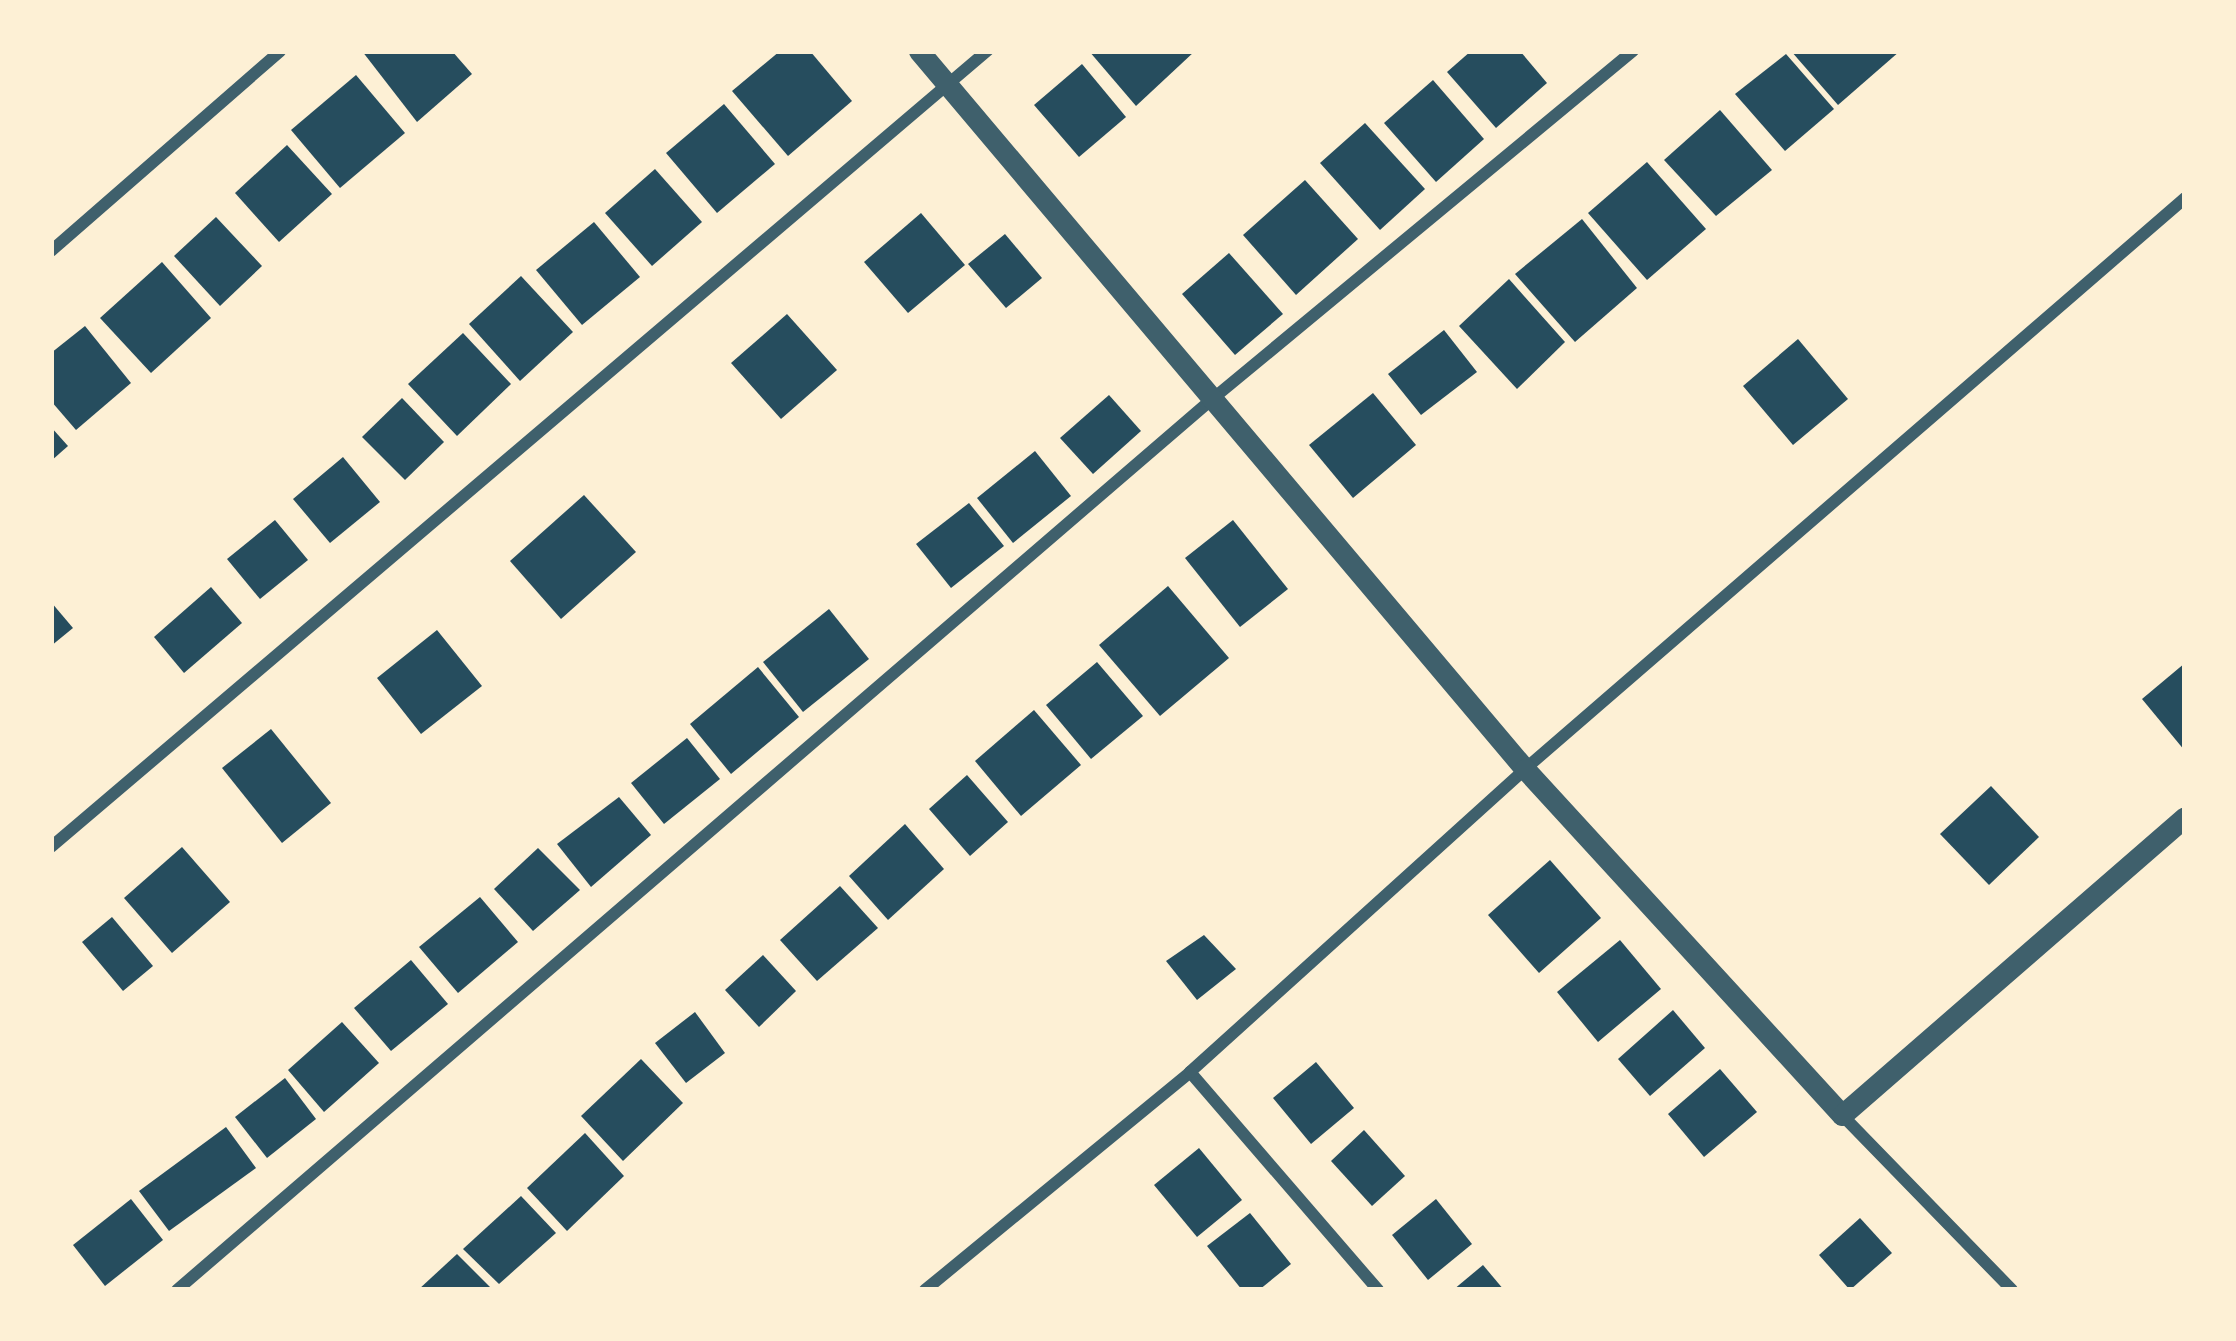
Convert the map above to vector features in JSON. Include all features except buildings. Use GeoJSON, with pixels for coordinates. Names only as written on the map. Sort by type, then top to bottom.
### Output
{"type":"FeatureCollection","features":[{"type":"Feature","properties":{"kind":"street"},"geometry":{"type":"LineString","coordinates":[[51,251],[280,51]]}},
{"type":"Feature","properties":{"kind":"street"},"geometry":{"type":"LineString","coordinates":[[919,51],[1525,769],[1842,1115],[2012,1290]]}},
{"type":"Feature","properties":{"kind":"street"},"geometry":{"type":"LineString","coordinates":[[51,847],[987,51]]}},
{"type":"Feature","properties":{"kind":"street"},"geometry":{"type":"LineString","coordinates":[[177,1290],[1210,401],[1633,51]]}},
{"type":"Feature","properties":{"kind":"street"},"geometry":{"type":"LineString","coordinates":[[925,1290],[1190,1072],[1525,769],[2185,197]]}},
{"type":"Feature","properties":{"kind":"street"},"geometry":{"type":"LineString","coordinates":[[1842,1115],[2185,817]]}},
{"type":"Feature","properties":{"kind":"street"},"geometry":{"type":"LineString","coordinates":[[1190,1072],[1378,1290]]}}]}
